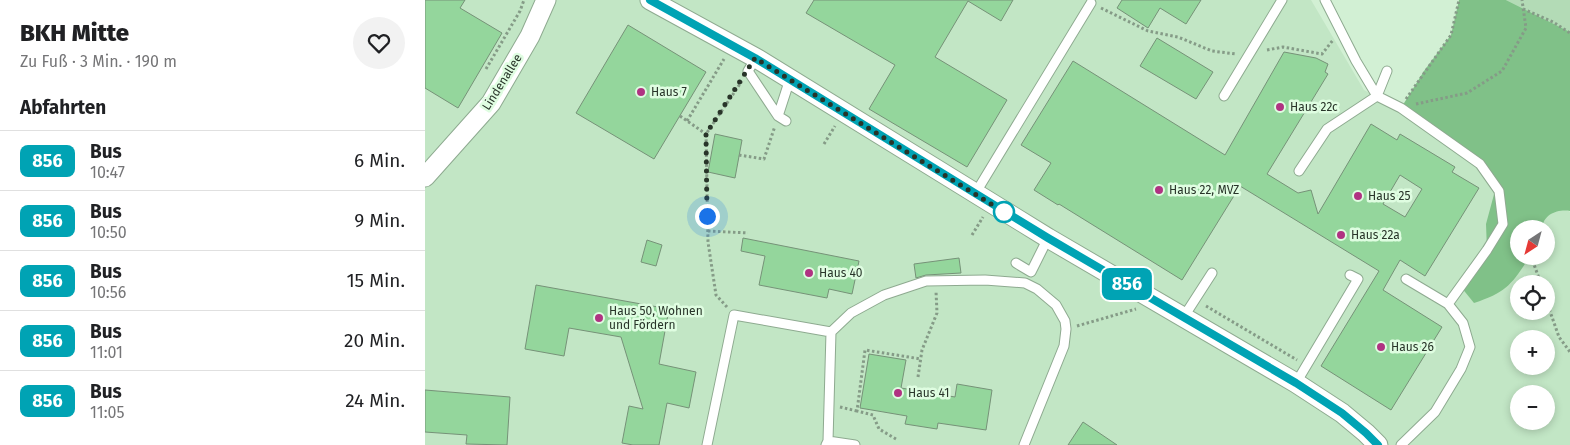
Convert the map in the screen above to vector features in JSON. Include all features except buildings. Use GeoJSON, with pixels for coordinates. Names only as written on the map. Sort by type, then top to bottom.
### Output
{"type":"FeatureCollection","features":[{"type":"Feature","properties":{"kind":"street","name":"Lindenallee"},"geometry":{"type":"LineString","coordinates":[[425,177],[491,103],[530,36],[545,0]]}},
{"type":"Feature","properties":{"kind":"street"},"geometry":{"type":"LineString","coordinates":[[655,3],[732,46],[752,65],[790,79],[974,194],[1296,383],[1342,413],[1378,445]]}},
{"type":"Feature","properties":{"kind":"lane"},"geometry":{"type":"LineString","coordinates":[[1223,96],[1282,0]]}},
{"type":"Feature","properties":{"kind":"lane"},"geometry":{"type":"LineString","coordinates":[[1325,0],[1356,61],[1377,96],[1401,108],[1480,164],[1499,191],[1503,224],[1487,250],[1448,304]]}},
{"type":"Feature","properties":{"kind":"lane"},"geometry":{"type":"LineString","coordinates":[[974,194],[1091,2]]}},
{"type":"Feature","properties":{"kind":"lane"},"geometry":{"type":"LineString","coordinates":[[752,65],[782,119]]}},
{"type":"Feature","properties":{"kind":"lane"},"geometry":{"type":"LineString","coordinates":[[1299,171],[1327,129],[1377,96],[1387,71]]}},
{"type":"Feature","properties":{"kind":"lane"},"geometry":{"type":"LineString","coordinates":[[782,119],[790,79]]}},
{"type":"Feature","properties":{"kind":"lane"},"geometry":{"type":"LineString","coordinates":[[1016,263],[1031,272],[1048,238]]}},
{"type":"Feature","properties":{"kind":"lane"},"geometry":{"type":"LineString","coordinates":[[1183,318],[1212,273]]}},
{"type":"Feature","properties":{"kind":"lane"},"geometry":{"type":"LineString","coordinates":[[1296,383],[1358,280],[1350,275]]}},
{"type":"Feature","properties":{"kind":"lane"},"geometry":{"type":"LineString","coordinates":[[1401,445],[1435,412],[1461,369],[1470,347],[1463,323],[1448,304],[1406,278]]}},
{"type":"Feature","properties":{"kind":"lane"},"geometry":{"type":"LineString","coordinates":[[855,445],[827,443],[831,332],[851,313],[885,295],[925,281],[985,280],[1025,283],[1037,289],[1056,305],[1065,321],[1064,346],[1024,445]]}},
{"type":"Feature","properties":{"kind":"lane"},"geometry":{"type":"LineString","coordinates":[[707,445],[734,315],[831,332]]}},
{"type":"Feature","properties":{"kind":"path"},"geometry":{"type":"LineString","coordinates":[[486,69],[520,11],[524,0]]}},
{"type":"Feature","properties":{"kind":"path"},"geometry":{"type":"LineString","coordinates":[[1401,108],[1424,71],[1451,35],[1459,0]]}},
{"type":"Feature","properties":{"kind":"path"},"geometry":{"type":"LineString","coordinates":[[1401,108],[1467,93],[1502,71],[1526,28],[1522,0]]}},
{"type":"Feature","properties":{"kind":"path"},"geometry":{"type":"LineString","coordinates":[[1091,2],[1148,32],[1178,37],[1212,51],[1234,54],[1283,47],[1321,54],[1341,30]]}},
{"type":"Feature","properties":{"kind":"path"},"geometry":{"type":"LineString","coordinates":[[1523,8],[1553,22],[1570,33]]}},
{"type":"Feature","properties":{"kind":"path"},"geometry":{"type":"LineString","coordinates":[[687,121],[732,46]]}},
{"type":"Feature","properties":{"kind":"path"},"geometry":{"type":"LineString","coordinates":[[734,315],[716,295],[708,231],[706,134],[752,65]]}},
{"type":"Feature","properties":{"kind":"path"},"geometry":{"type":"LineString","coordinates":[[680,116],[706,134]]}},
{"type":"Feature","properties":{"kind":"path"},"geometry":{"type":"LineString","coordinates":[[739,155],[764,159],[782,119]]}},
{"type":"Feature","properties":{"kind":"path"},"geometry":{"type":"LineString","coordinates":[[708,231],[748,233]]}},
{"type":"Feature","properties":{"kind":"path"},"geometry":{"type":"LineString","coordinates":[[918,378],[922,350],[937,313],[935,281]]}},
{"type":"Feature","properties":{"kind":"path"},"geometry":{"type":"LineString","coordinates":[[1195,300],[1306,365]]}},
{"type":"Feature","properties":{"kind":"path"},"geometry":{"type":"LineString","coordinates":[[1066,329],[1130,310],[1161,304]]}},
{"type":"Feature","properties":{"kind":"path"},"geometry":{"type":"LineString","coordinates":[[1553,320],[1559,337],[1570,352]]}},
{"type":"Feature","properties":{"kind":"path"},"geometry":{"type":"LineString","coordinates":[[896,439],[879,429],[873,415],[857,411],[865,350],[921,359]]}},
{"type":"Feature","properties":{"kind":"shaded area"},"geometry":{"type":"Polygon","coordinates":[[[425,0],[1311,0],[1364,90],[1570,212],[1570,445],[425,445],[425,0]]]}},
{"type":"Feature","properties":{"kind":"shaded area"},"geometry":{"type":"Polygon","coordinates":[[[1506,0],[1570,0],[1570,32],[1506,0]]]}},
{"type":"Feature","properties":{"kind":"green space"},"geometry":{"type":"Polygon","coordinates":[[[1459,0],[1506,0],[1570,32],[1570,211],[1556,212],[1545,220],[1510,220],[1510,265],[1524,265],[1517,275],[1510,275],[1510,284],[1508,286],[1494,295],[1474,303],[1461,287],[1487,250],[1486,224],[1496,187],[1480,164],[1401,108],[1424,71],[1451,35],[1459,0]]]}},
{"type":"Feature","properties":{"kind":"bus line","name":"856"},"geometry":{"type":"LineString","coordinates":[[650,0],[755,58],[974,194],[1296,383],[1342,413],[1378,445]]}},
{"type":"Feature","properties":{"kind":"place","name":"Haus 7"},"geometry":{"type":"Point","coordinates":[641,92]}},
{"type":"Feature","properties":{"kind":"place","name":"Haus 22c"},"geometry":{"type":"Point","coordinates":[1280,107]}},
{"type":"Feature","properties":{"kind":"place","name":"Haus 22, MVZ"},"geometry":{"type":"Point","coordinates":[1159,190]}},
{"type":"Feature","properties":{"kind":"place","name":"Haus 25"},"geometry":{"type":"Point","coordinates":[1358,196]}},
{"type":"Feature","properties":{"kind":"place","name":"Haus 22a"},"geometry":{"type":"Point","coordinates":[1341,235]}},
{"type":"Feature","properties":{"kind":"place","name":"Haus 40"},"geometry":{"type":"Point","coordinates":[809,273]}},
{"type":"Feature","properties":{"kind":"place","name":"Haus 50, Wohnen und Fördern"},"geometry":{"type":"Point","coordinates":[599,318]}},
{"type":"Feature","properties":{"kind":"place","name":"Haus 26"},"geometry":{"type":"Point","coordinates":[1381,347]}},
{"type":"Feature","properties":{"kind":"place","name":"Haus 41"},"geometry":{"type":"Point","coordinates":[898,393]}},
{"type":"Feature","properties":{"kind":"route"},"geometry":{"type":"LineString","coordinates":[[707,216],[706,134],[749,71],[755,58],[1004,212]]}}]}
